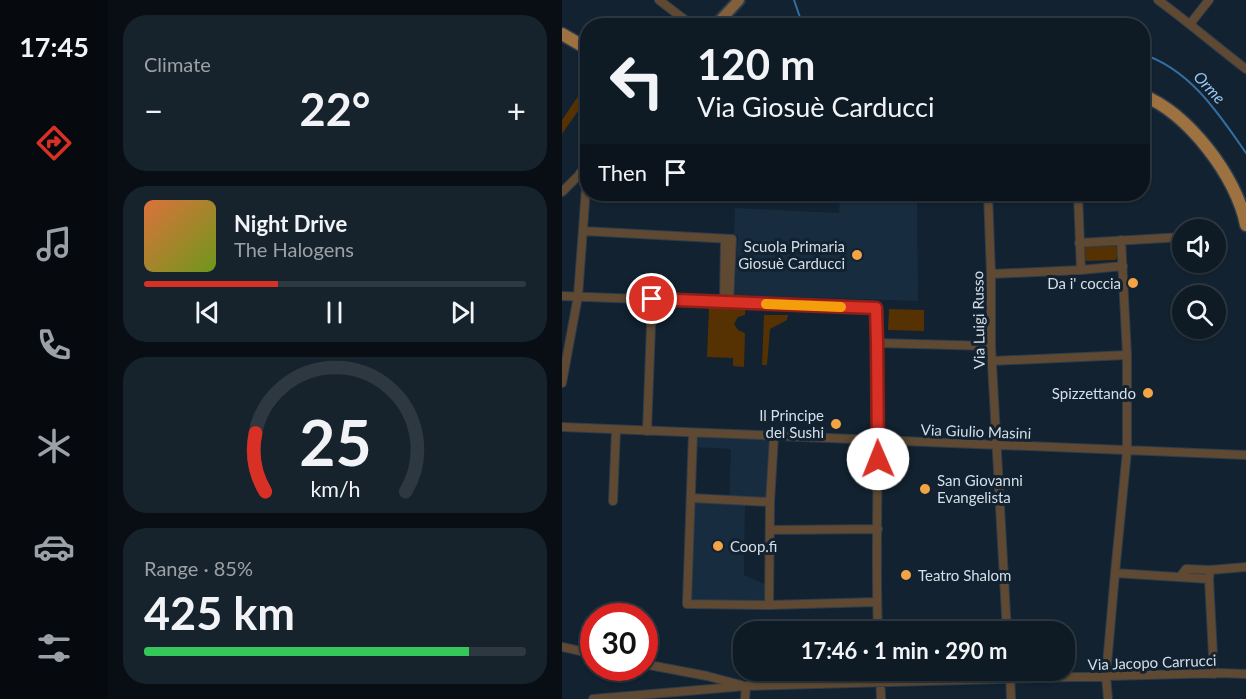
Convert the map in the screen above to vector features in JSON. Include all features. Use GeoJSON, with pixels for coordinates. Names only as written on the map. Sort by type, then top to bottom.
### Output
{"type":"FeatureCollection","features":[{"type":"Feature","properties":{"kind":"main road"},"geometry":{"type":"LineString","coordinates":[[562,34],[580,44]]}},
{"type":"Feature","properties":{"kind":"main road"},"geometry":{"type":"LineString","coordinates":[[1150,99],[1169,109],[1200,139],[1234,191],[1246,225]]}},
{"type":"Feature","properties":{"kind":"street"},"geometry":{"type":"LineString","coordinates":[[659,0],[683,18]]}},
{"type":"Feature","properties":{"kind":"street"},"geometry":{"type":"LineString","coordinates":[[722,18],[739,0]]}},
{"type":"Feature","properties":{"kind":"street"},"geometry":{"type":"LineString","coordinates":[[1158,0],[1246,69]]}},
{"type":"Feature","properties":{"kind":"street"},"geometry":{"type":"LineString","coordinates":[[1190,24],[1209,0]]}},
{"type":"Feature","properties":{"kind":"street"},"geometry":{"type":"LineString","coordinates":[[562,192],[580,173]]}},
{"type":"Feature","properties":{"kind":"street"},"geometry":{"type":"LineString","coordinates":[[562,383],[578,296],[585,201]]}},
{"type":"Feature","properties":{"kind":"street","name":"Via Luigi Russo"},"geometry":{"type":"LineString","coordinates":[[988,201],[991,346],[1006,621]]}},
{"type":"Feature","properties":{"kind":"street"},"geometry":{"type":"LineString","coordinates":[[1078,201],[1081,270]]}},
{"type":"Feature","properties":{"kind":"street"},"geometry":{"type":"LineString","coordinates":[[583,231],[732,239],[726,302]]}},
{"type":"Feature","properties":{"kind":"street"},"geometry":{"type":"LineString","coordinates":[[1079,243],[1172,238]]}},
{"type":"Feature","properties":{"kind":"street"},"geometry":{"type":"LineString","coordinates":[[1108,699],[1106,676],[1127,451],[1127,355],[1121,240]]}},
{"type":"Feature","properties":{"kind":"street"},"geometry":{"type":"LineString","coordinates":[[991,274],[1123,266]]}},
{"type":"Feature","properties":{"kind":"street"},"geometry":{"type":"LineString","coordinates":[[562,296],[876,308],[878,621]]}},
{"type":"Feature","properties":{"kind":"street"},"geometry":{"type":"LineString","coordinates":[[647,431],[652,299]]}},
{"type":"Feature","properties":{"kind":"street"},"geometry":{"type":"LineString","coordinates":[[877,343],[991,346]]}},
{"type":"Feature","properties":{"kind":"street"},"geometry":{"type":"LineString","coordinates":[[992,361],[1127,355]]}},
{"type":"Feature","properties":{"kind":"street","name":"Via Giulio Masini"},"geometry":{"type":"LineString","coordinates":[[562,428],[1246,455]]}},
{"type":"Feature","properties":{"kind":"street"},"geometry":{"type":"LineString","coordinates":[[613,501],[616,430]]}},
{"type":"Feature","properties":{"kind":"street"},"geometry":{"type":"LineString","coordinates":[[693,433],[687,604],[769,605],[877,602]]}},
{"type":"Feature","properties":{"kind":"street"},"geometry":{"type":"LineString","coordinates":[[769,605],[770,502],[774,436]]}},
{"type":"Feature","properties":{"kind":"street"},"geometry":{"type":"LineString","coordinates":[[691,498],[770,502]]}},
{"type":"Feature","properties":{"kind":"street"},"geometry":{"type":"LineString","coordinates":[[770,530],[878,529]]}},
{"type":"Feature","properties":{"kind":"street"},"geometry":{"type":"LineString","coordinates":[[1180,577],[1186,569],[1246,567]]}},
{"type":"Feature","properties":{"kind":"street"},"geometry":{"type":"LineString","coordinates":[[1210,570],[1214,674]]}},
{"type":"Feature","properties":{"kind":"street"},"geometry":{"type":"LineString","coordinates":[[1115,573],[1209,579]]}},
{"type":"Feature","properties":{"kind":"street"},"geometry":{"type":"LineString","coordinates":[[562,647],[580,651]]}},
{"type":"Feature","properties":{"kind":"street"},"geometry":{"type":"LineString","coordinates":[[658,667],[707,676],[746,687],[745,699]]}},
{"type":"Feature","properties":{"kind":"street","name":"Via Jacopo Carrucci"},"geometry":{"type":"LineString","coordinates":[[1075,676],[1246,674]]}},
{"type":"Feature","properties":{"kind":"street","name":"Via Jacopo Carrucci"},"geometry":{"type":"LineString","coordinates":[[593,699],[746,687],[899,681]]}},
{"type":"Feature","properties":{"kind":"street"},"geometry":{"type":"LineString","coordinates":[[1010,681],[1011,699]]}},
{"type":"Feature","properties":{"kind":"street"},"geometry":{"type":"LineString","coordinates":[[880,682],[881,699]]}},
{"type":"Feature","properties":{"kind":"shaded area"},"geometry":{"type":"Polygon","coordinates":[[[580,93],[580,108],[562,134],[562,120],[580,93]]]}},
{"type":"Feature","properties":{"kind":"shaded area","name":"Scuola Primaria Giosuè Carducci"},"geometry":{"type":"Polygon","coordinates":[[[840,201],[917,201],[918,301],[734,295],[738,236],[734,235],[735,208],[839,213],[840,201]]]}},
{"type":"Feature","properties":{"kind":"shaded area"},"geometry":{"type":"Polygon","coordinates":[[[1116,244],[1118,258],[1115,260],[1087,261],[1084,259],[1084,247],[1086,246],[1116,244]]]}},
{"type":"Feature","properties":{"kind":"shaded area"},"geometry":{"type":"Polygon","coordinates":[[[709,308],[745,310],[745,315],[738,317],[734,324],[738,330],[745,333],[744,367],[733,366],[733,358],[707,357],[709,308]]]}},
{"type":"Feature","properties":{"kind":"shaded area"},"geometry":{"type":"Polygon","coordinates":[[[889,309],[924,310],[924,331],[888,330],[889,309]]]}},
{"type":"Feature","properties":{"kind":"shaded area"},"geometry":{"type":"Polygon","coordinates":[[[764,315],[788,315],[787,320],[770,329],[767,365],[762,365],[764,315]]]}},
{"type":"Feature","properties":{"kind":"shaded area"},"geometry":{"type":"Polygon","coordinates":[[[693,433],[774,436],[770,502],[745,502],[744,575],[769,586],[769,605],[687,604],[691,498],[729,500],[731,449],[693,447],[693,433]]]}},
{"type":"Feature","properties":{"kind":"waterway","name":"Orme"},"geometry":{"type":"LineString","coordinates":[[794,0],[800,18]]}},
{"type":"Feature","properties":{"kind":"waterway","name":"Orme"},"geometry":{"type":"LineString","coordinates":[[1150,57],[1175,70],[1202,94],[1246,153]]}},
{"type":"Feature","properties":{"kind":"slow traffic"},"geometry":{"type":"LineString","coordinates":[[766,304],[841,307]]}},
{"type":"Feature","properties":{"kind":"place","name":"Scuola Primaria Giosuè Carducci"},"geometry":{"type":"Point","coordinates":[857,255]}},
{"type":"Feature","properties":{"kind":"place","name":"Da i' coccia"},"geometry":{"type":"Point","coordinates":[1133,283]}},
{"type":"Feature","properties":{"kind":"place","name":"Spizzettando"},"geometry":{"type":"Point","coordinates":[1148,393]}},
{"type":"Feature","properties":{"kind":"place","name":"Il Principe del Sushi"},"geometry":{"type":"Point","coordinates":[836,424]}},
{"type":"Feature","properties":{"kind":"place","name":"San Giovanni Evangelista"},"geometry":{"type":"Point","coordinates":[925,489]}},
{"type":"Feature","properties":{"kind":"place","name":"Coop.fi"},"geometry":{"type":"Point","coordinates":[718,546]}},
{"type":"Feature","properties":{"kind":"place","name":"Teatro Shalom"},"geometry":{"type":"Point","coordinates":[906,575]}},
{"type":"Feature","properties":{"kind":"route"},"geometry":{"type":"LineString","coordinates":[[652,299],[876,308],[878,459]]}}]}
